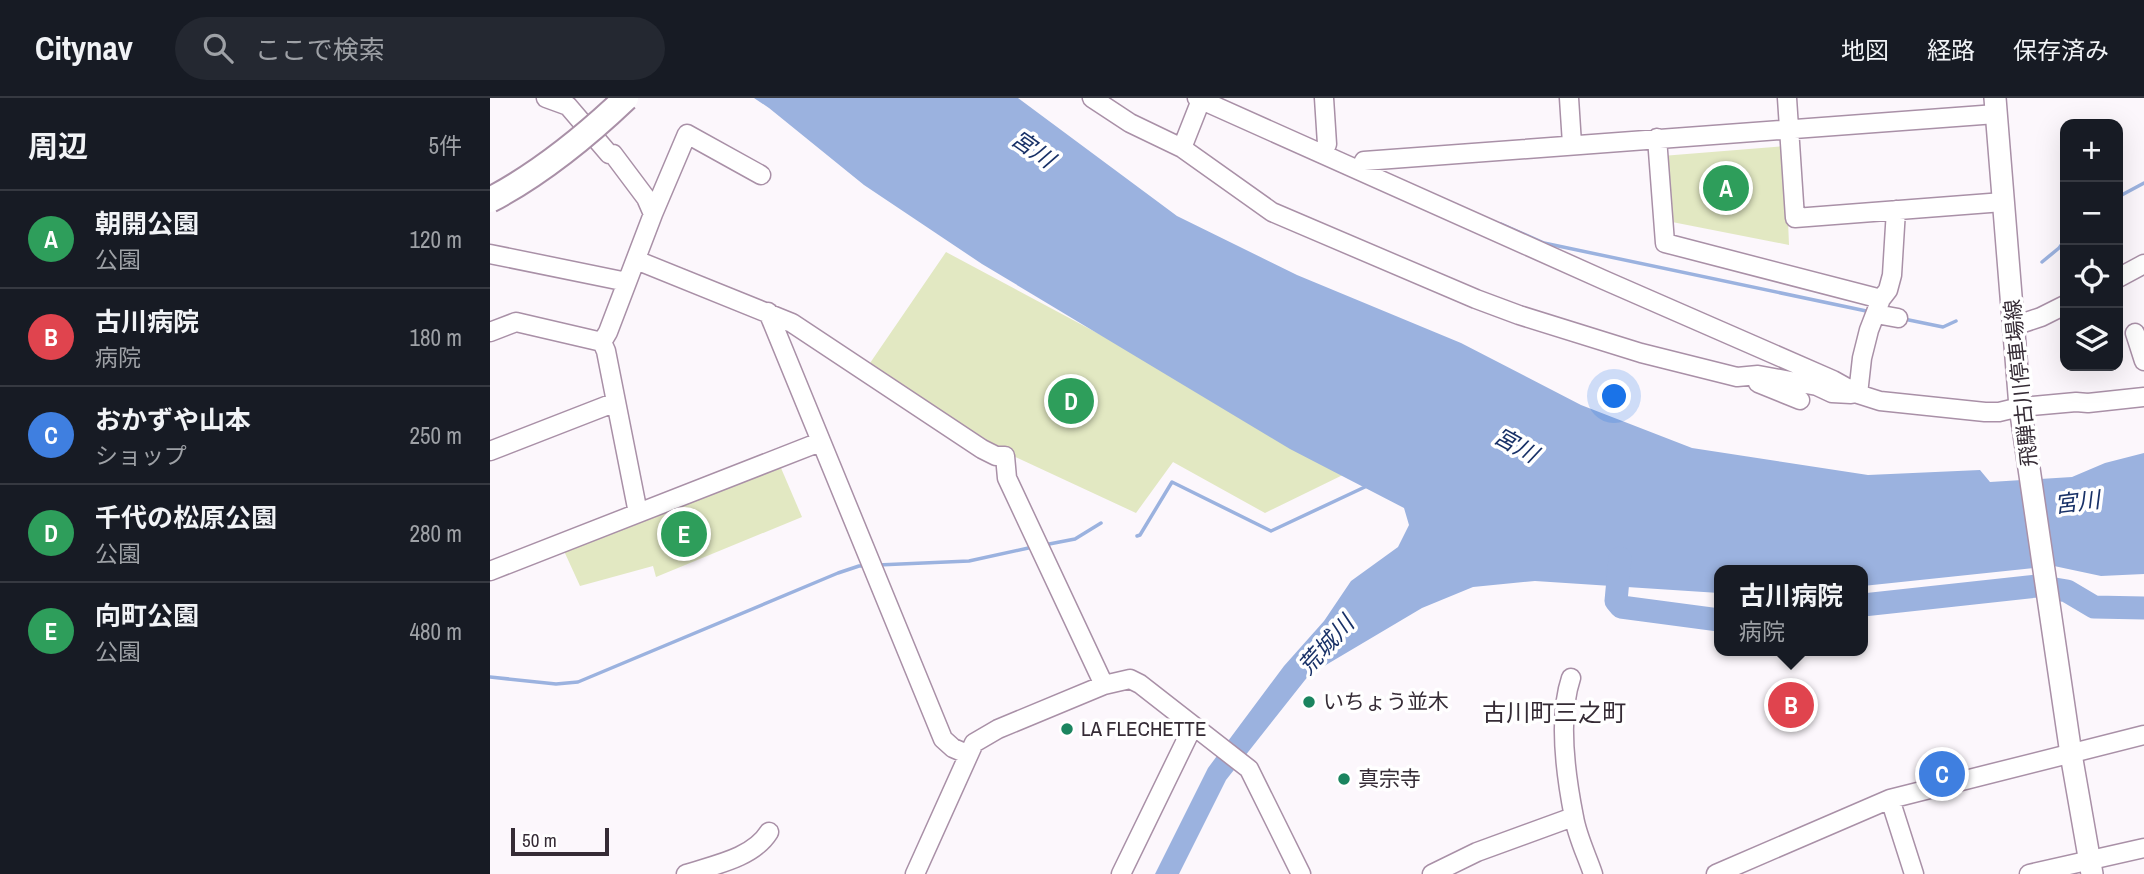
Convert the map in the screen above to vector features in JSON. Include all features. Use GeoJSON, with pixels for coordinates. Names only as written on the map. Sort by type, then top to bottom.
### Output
{"type":"FeatureCollection","features":[{"type":"Feature","properties":{"kind":"highway"},"geometry":{"type":"LineString","coordinates":[[490,200],[560,156],[626,98]]}},
{"type":"Feature","properties":{"kind":"main road","name":"飛騨古川停車場線"},"geometry":{"type":"LineString","coordinates":[[1995,106],[2021,412],[2090,867]]}},
{"type":"Feature","properties":{"kind":"street"},"geometry":{"type":"LineString","coordinates":[[546,98],[568,106],[609,154],[613,155],[646,198],[653,214]]}},
{"type":"Feature","properties":{"kind":"street"},"geometry":{"type":"LineString","coordinates":[[1092,98],[1130,123],[1182,148],[1272,212],[1452,289],[1592,339],[1737,377],[1800,400]]}},
{"type":"Feature","properties":{"kind":"street"},"geometry":{"type":"LineString","coordinates":[[1324,98],[1324,149]]}},
{"type":"Feature","properties":{"kind":"street"},"geometry":{"type":"LineString","coordinates":[[1569,98],[1572,144]]}},
{"type":"Feature","properties":{"kind":"street"},"geometry":{"type":"LineString","coordinates":[[1787,98],[1795,218],[2003,202]]}},
{"type":"Feature","properties":{"kind":"street"},"geometry":{"type":"LineString","coordinates":[[1182,148],[1199,99],[1324,149],[1604,280],[1833,380],[1858,394],[1880,401],[1985,412],[2021,412],[2076,402],[2144,397]]}},
{"type":"Feature","properties":{"kind":"street"},"geometry":{"type":"LineString","coordinates":[[1362,166],[1572,144],[1789,128],[1995,106]]}},
{"type":"Feature","properties":{"kind":"street"},"geometry":{"type":"LineString","coordinates":[[602,342],[687,134],[761,175]]}},
{"type":"Feature","properties":{"kind":"street"},"geometry":{"type":"LineString","coordinates":[[1657,138],[1665,243],[1879,306],[1898,318]]}},
{"type":"Feature","properties":{"kind":"street"},"geometry":{"type":"LineString","coordinates":[[1858,394],[1862,358],[1869,330],[1892,275],[1896,210]]}},
{"type":"Feature","properties":{"kind":"street"},"geometry":{"type":"LineString","coordinates":[[490,254],[627,282]]}},
{"type":"Feature","properties":{"kind":"street"},"geometry":{"type":"LineString","coordinates":[[636,260],[792,323],[982,449],[996,456],[1005,456],[1007,478],[1104,685]]}},
{"type":"Feature","properties":{"kind":"street"},"geometry":{"type":"LineString","coordinates":[[2123,275],[2144,264]]}},
{"type":"Feature","properties":{"kind":"street"},"geometry":{"type":"LineString","coordinates":[[2014,326],[2060,308]]}},
{"type":"Feature","properties":{"kind":"street"},"geometry":{"type":"LineString","coordinates":[[768,312],[943,739],[953,748],[967,754]]}},
{"type":"Feature","properties":{"kind":"street"},"geometry":{"type":"LineString","coordinates":[[490,332],[516,322],[602,342]]}},
{"type":"Feature","properties":{"kind":"street"},"geometry":{"type":"LineString","coordinates":[[2135,332],[2144,361]]}},
{"type":"Feature","properties":{"kind":"street"},"geometry":{"type":"LineString","coordinates":[[602,342],[638,513]]}},
{"type":"Feature","properties":{"kind":"street"},"geometry":{"type":"LineString","coordinates":[[1737,377],[1758,375],[1817,386],[1832,393],[1858,394]]}},
{"type":"Feature","properties":{"kind":"street"},"geometry":{"type":"LineString","coordinates":[[490,451],[616,402]]}},
{"type":"Feature","properties":{"kind":"street"},"geometry":{"type":"LineString","coordinates":[[490,571],[820,442]]}},
{"type":"Feature","properties":{"kind":"street"},"geometry":{"type":"LineString","coordinates":[[1571,678],[1567,691],[1565,757],[1573,817],[1593,874]]}},
{"type":"Feature","properties":{"kind":"street"},"geometry":{"type":"LineString","coordinates":[[915,874],[967,754],[979,738],[1104,685],[1130,680],[1140,684],[1249,769],[1301,874]]}},
{"type":"Feature","properties":{"kind":"street"},"geometry":{"type":"LineString","coordinates":[[1121,874],[1196,729]]}},
{"type":"Feature","properties":{"kind":"street"},"geometry":{"type":"LineString","coordinates":[[1716,874],[1890,799],[2144,735]]}},
{"type":"Feature","properties":{"kind":"street"},"geometry":{"type":"LineString","coordinates":[[1890,799],[1914,874]]}},
{"type":"Feature","properties":{"kind":"street"},"geometry":{"type":"LineString","coordinates":[[1432,874],[1477,852],[1573,817]]}},
{"type":"Feature","properties":{"kind":"street"},"geometry":{"type":"LineString","coordinates":[[686,874],[734,858],[756,847],[764,841],[769,832]]}},
{"type":"Feature","properties":{"kind":"street"},"geometry":{"type":"LineString","coordinates":[[2028,874],[2090,867],[2144,848]]}},
{"type":"Feature","properties":{"kind":"green space"},"geometry":{"type":"Polygon","coordinates":[[[1785,146],[1789,245],[1667,221],[1662,156],[1785,146]]]}},
{"type":"Feature","properties":{"kind":"green space"},"geometry":{"type":"Polygon","coordinates":[[[946,252],[1353,470],[1265,513],[1173,462],[1136,513],[968,435],[868,366],[946,252]]]}},
{"type":"Feature","properties":{"kind":"green space"},"geometry":{"type":"Polygon","coordinates":[[[781,468],[802,517],[656,577],[653,566],[580,586],[564,551],[781,468]]]}},
{"type":"Feature","properties":{"kind":"water"},"geometry":{"type":"Polygon","coordinates":[[[754,98],[1018,98],[1177,216],[1297,275],[1461,343],[1581,405],[1692,448],[1868,475],[1980,470],[1990,482],[2072,477],[2105,463],[2144,453],[2144,574],[2101,576],[2054,566],[1868,585],[1868,565],[1714,565],[1714,593],[1535,581],[1473,587],[1422,608],[1309,675],[1226,780],[1179,874],[1155,874],[1208,768],[1284,666],[1324,621],[1351,581],[1398,547],[1409,525],[1404,508],[1290,449],[982,264],[864,185],[754,98]]]}},
{"type":"Feature","properties":{"kind":"waterway"},"geometry":{"type":"LineString","coordinates":[[2123,194],[2144,183]]}},
{"type":"Feature","properties":{"kind":"waterway"},"geometry":{"type":"LineString","coordinates":[[1501,224],[1544,243],[1871,312]]}},
{"type":"Feature","properties":{"kind":"waterway"},"geometry":{"type":"LineString","coordinates":[[2042,262],[2061,245]]}},
{"type":"Feature","properties":{"kind":"waterway"},"geometry":{"type":"LineString","coordinates":[[1904,319],[1943,327],[1956,321]]}},
{"type":"Feature","properties":{"kind":"waterway"},"geometry":{"type":"LineString","coordinates":[[1137,536],[1172,482],[1271,531],[1367,486]]}},
{"type":"Feature","properties":{"kind":"waterway"},"geometry":{"type":"LineString","coordinates":[[1044,545],[1075,539],[1101,523]]}},
{"type":"Feature","properties":{"kind":"waterway"},"geometry":{"type":"LineString","coordinates":[[878,565],[969,561],[1033,547]]}},
{"type":"Feature","properties":{"kind":"waterway"},"geometry":{"type":"LineString","coordinates":[[1620,558],[1616,601],[1621,607],[1714,619]]}},
{"type":"Feature","properties":{"kind":"waterway"},"geometry":{"type":"LineString","coordinates":[[490,677],[556,684],[578,682],[838,573],[867,566]]}},
{"type":"Feature","properties":{"kind":"waterway"},"geometry":{"type":"LineString","coordinates":[[1868,604],[2037,586],[2067,591],[2094,607],[2144,608]]}},
{"type":"Feature","properties":{"kind":"place","name":"朝開公園"},"geometry":{"type":"Point","coordinates":[1726,188]}},
{"type":"Feature","properties":{"kind":"place","name":"千代の松原公園"},"geometry":{"type":"Point","coordinates":[1071,401]}},
{"type":"Feature","properties":{"kind":"place","name":"向町公園"},"geometry":{"type":"Point","coordinates":[684,534]}},
{"type":"Feature","properties":{"kind":"place","name":"いちょう並木"},"geometry":{"type":"Point","coordinates":[1309,702]}},
{"type":"Feature","properties":{"kind":"place","name":"古川病院"},"geometry":{"type":"Point","coordinates":[1791,705]}},
{"type":"Feature","properties":{"kind":"place","name":"LA FLECHETTE"},"geometry":{"type":"Point","coordinates":[1067,729]}},
{"type":"Feature","properties":{"kind":"place","name":"おかずや山本"},"geometry":{"type":"Point","coordinates":[1942,774]}},
{"type":"Feature","properties":{"kind":"place","name":"真宗寺"},"geometry":{"type":"Point","coordinates":[1344,779]}},
{"type":"Feature","properties":{"kind":"district","name":"古川町三之町"},"geometry":{"type":"Point","coordinates":[1554,713]}},
{"type":"Feature","properties":{"kind":"water label","name":"宮川"},"geometry":{"type":"Point","coordinates":[1033,149]}},
{"type":"Feature","properties":{"kind":"water label","name":"宮川"},"geometry":{"type":"Point","coordinates":[1516,445]}},
{"type":"Feature","properties":{"kind":"water label","name":"宮川"},"geometry":{"type":"Point","coordinates":[2077,502]}},
{"type":"Feature","properties":{"kind":"water label","name":"荒城川"},"geometry":{"type":"Point","coordinates":[1326,645]}}]}
